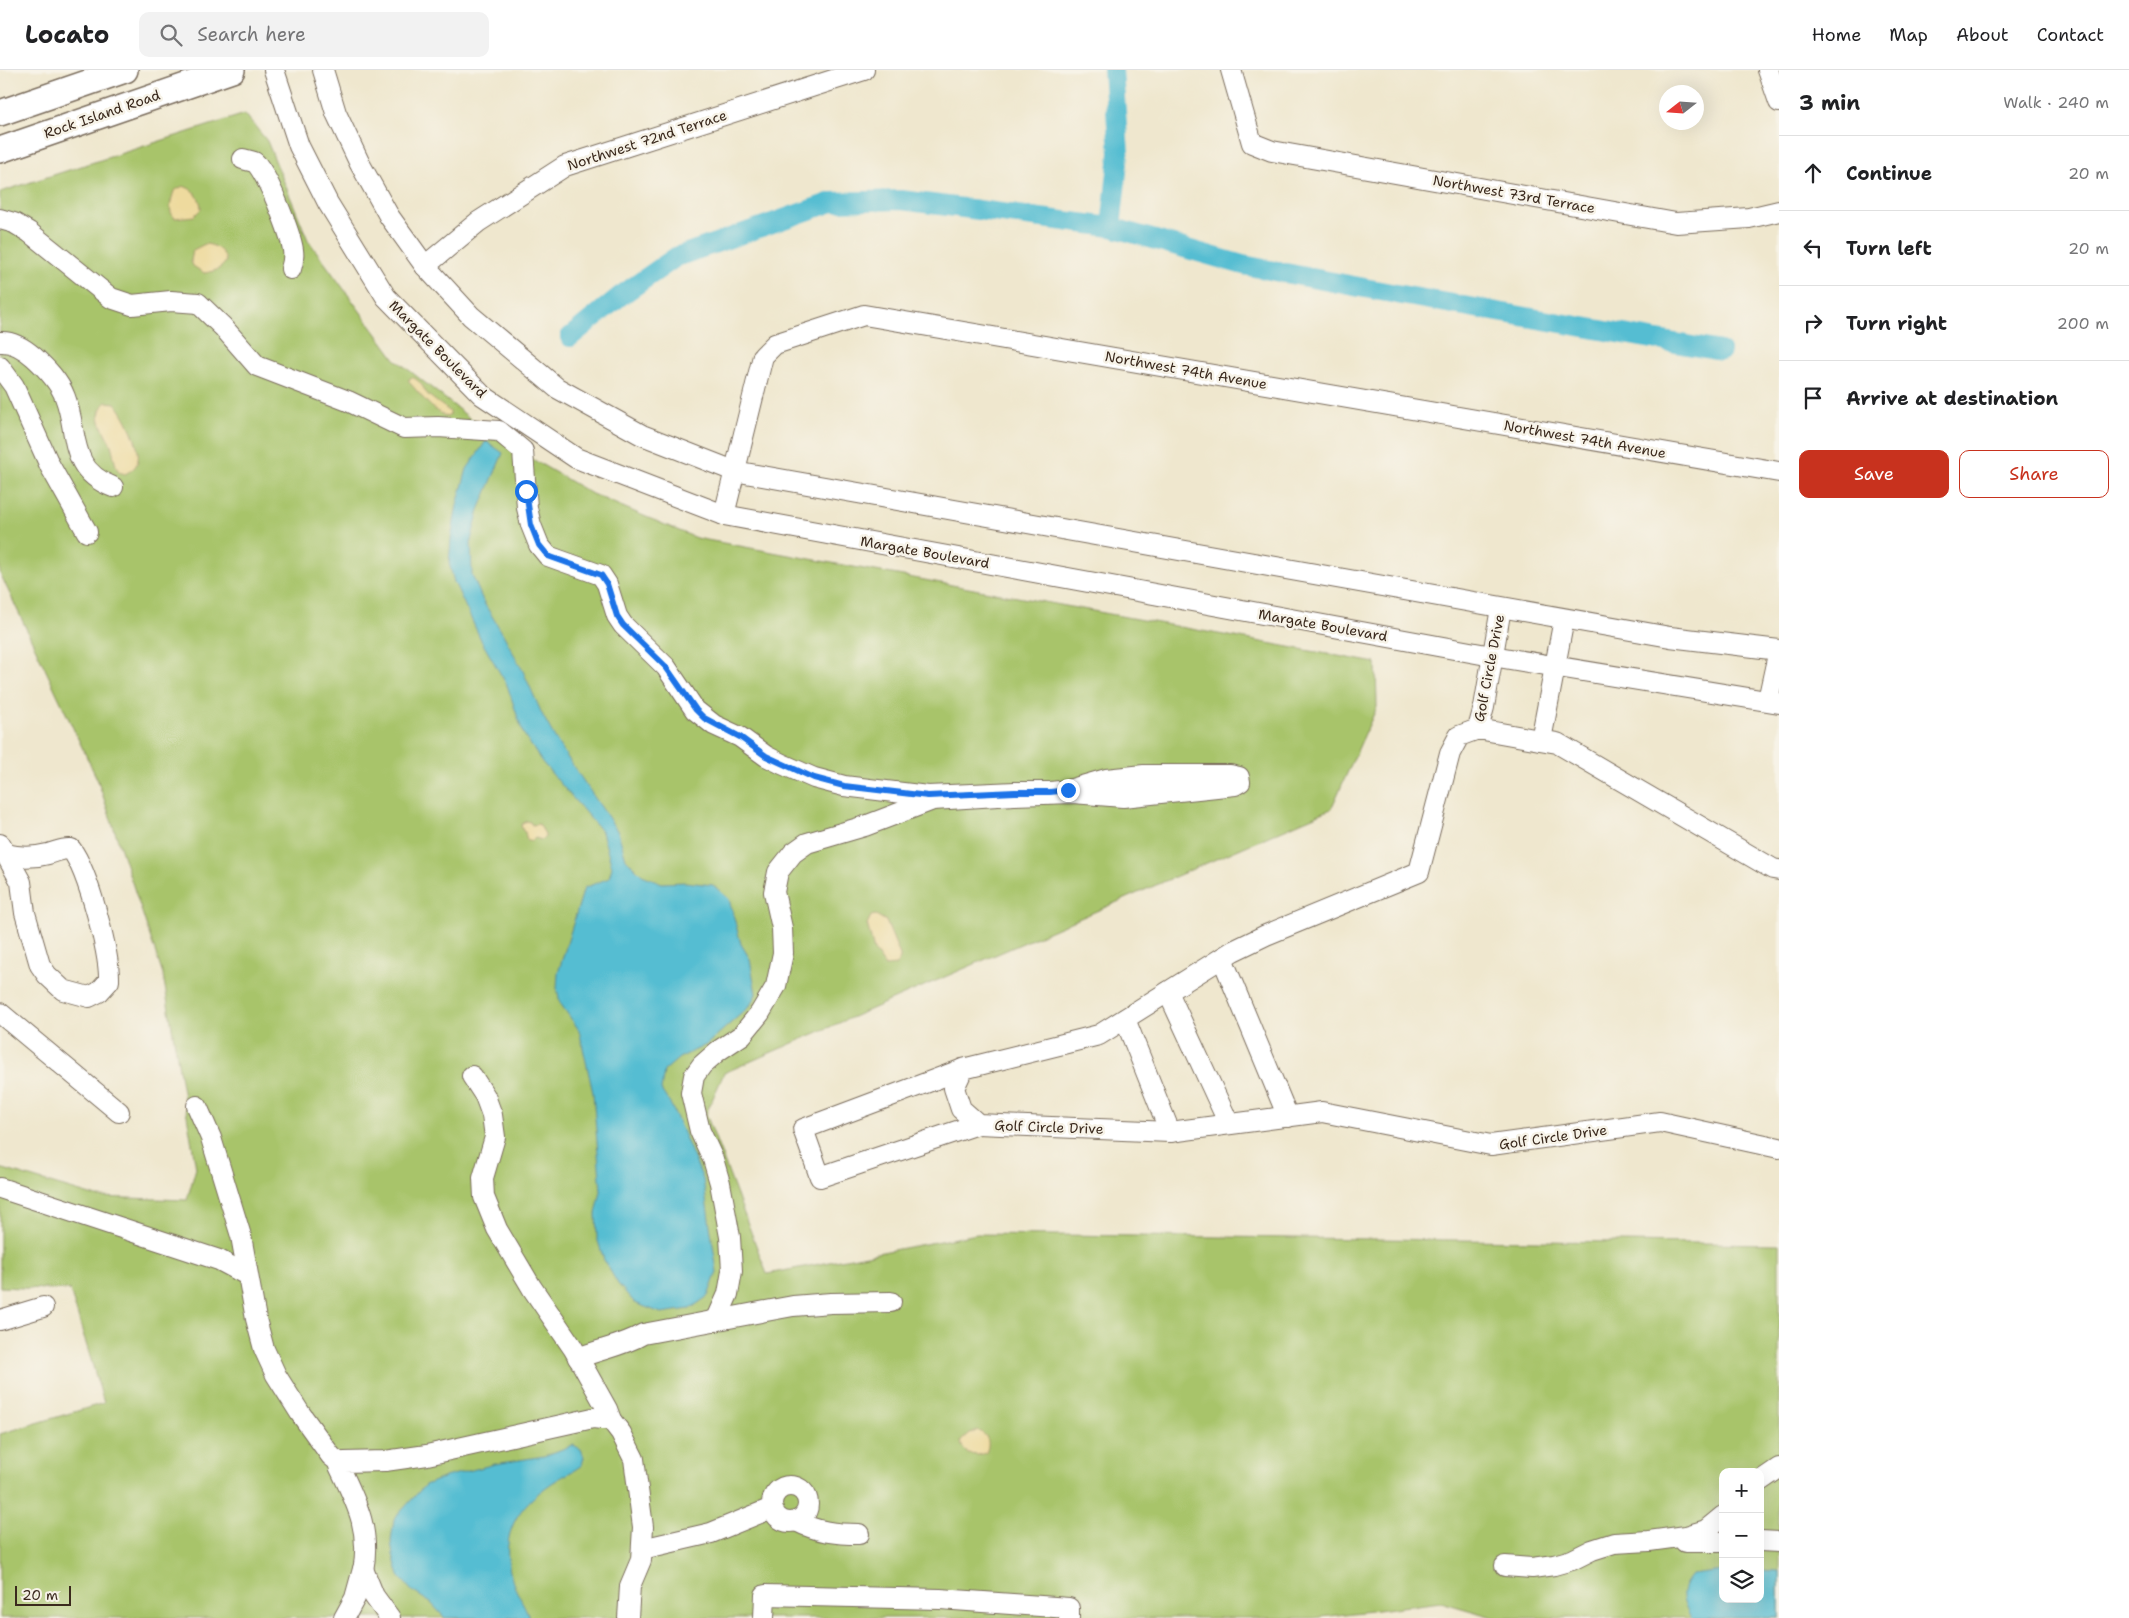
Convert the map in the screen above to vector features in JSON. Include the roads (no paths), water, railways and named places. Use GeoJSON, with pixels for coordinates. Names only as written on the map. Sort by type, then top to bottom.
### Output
{"type":"FeatureCollection","features":[{"type":"Feature","properties":{"kind":"main road"},"geometry":{"type":"LineString","coordinates":[[0,113],[125,70]]}},
{"type":"Feature","properties":{"kind":"main road","name":"Rock Island Road"},"geometry":{"type":"LineString","coordinates":[[0,150],[232,70]]}},
{"type":"Feature","properties":{"kind":"street","name":"Margate Boulevard"},"geometry":{"type":"LineString","coordinates":[[274,70],[299,146],[328,203],[386,296],[482,395],[576,458],[724,515],[1554,667],[1773,701]]}},
{"type":"Feature","properties":{"kind":"street"},"geometry":{"type":"LineString","coordinates":[[323,70],[336,113],[360,164],[389,216],[425,266],[471,316],[557,388],[642,435],[734,471],[1564,619],[1683,639],[1779,650],[1773,701]]}},
{"type":"Feature","properties":{"kind":"street","name":"Northwest 72nd Terrace"},"geometry":{"type":"LineString","coordinates":[[425,266],[478,222],[565,166],[864,70]]}},
{"type":"Feature","properties":{"kind":"street","name":"Northwest 73rd Terrace"},"geometry":{"type":"LineString","coordinates":[[1231,70],[1252,143],[1272,151],[1676,223],[1749,218],[1779,211]]}},
{"type":"Feature","properties":{"kind":"street"},"geometry":{"type":"LineString","coordinates":[[1768,70],[1779,102]]}},
{"type":"Feature","properties":{"kind":"street"},"geometry":{"type":"LineString","coordinates":[[242,159],[254,162],[264,174],[284,219],[293,249],[294,258],[291,269]]}},
{"type":"Feature","properties":{"kind":"street"},"geometry":{"type":"LineString","coordinates":[[0,219],[14,223],[29,232],[111,298],[132,305],[171,301],[198,303],[223,327],[257,366],[341,398],[389,422],[404,428],[438,427],[500,431],[523,451],[527,508],[531,525],[539,545],[548,556],[601,575],[607,584],[617,616],[623,625],[666,667],[696,710],[714,725],[740,737],[782,764],[814,778],[844,786],[928,796],[1050,792],[1068,790],[1106,779],[1144,775],[1230,775],[1239,777],[1240,782],[1234,785],[1123,797],[1072,793],[933,800],[865,826],[808,843],[793,853],[778,872],[774,892],[782,928],[783,953],[776,986],[760,1013],[742,1035],[718,1051],[702,1065],[694,1076],[691,1093],[700,1131],[713,1160],[720,1183],[730,1237],[731,1279],[728,1294],[716,1321]]}},
{"type":"Feature","properties":{"kind":"street","name":"Northwest 74th Avenue"},"geometry":{"type":"LineString","coordinates":[[724,515],[763,356],[775,344],[864,315],[1779,472]]}},
{"type":"Feature","properties":{"kind":"street"},"geometry":{"type":"LineString","coordinates":[[0,342],[22,347],[57,381],[65,398],[78,454],[86,470],[100,482],[113,487]]}},
{"type":"Feature","properties":{"kind":"street"},"geometry":{"type":"LineString","coordinates":[[0,367],[17,394],[50,466],[87,532]]}},
{"type":"Feature","properties":{"kind":"street","name":"Golf Circle Drive"},"geometry":{"type":"LineString","coordinates":[[1478,729],[1484,707],[1500,608]]}},
{"type":"Feature","properties":{"kind":"street"},"geometry":{"type":"LineString","coordinates":[[1541,740],[1564,619]]}},
{"type":"Feature","properties":{"kind":"street","name":"Golf Circle Drive"},"geometry":{"type":"LineString","coordinates":[[1779,870],[1773,869],[1557,743],[1478,729],[1458,736],[1450,753],[1419,872],[1266,935],[1222,958],[1099,1035],[963,1069],[954,1088],[961,1109],[978,1124],[1170,1132],[1322,1112],[1491,1145],[1660,1122],[1779,1148]]}},
{"type":"Feature","properties":{"kind":"street"},"geometry":{"type":"LineString","coordinates":[[64,848],[71,850],[78,858],[98,917],[110,967],[109,981],[99,992],[90,997],[64,990],[47,976],[40,966],[25,913],[21,882],[3,849],[23,858],[41,856],[64,848]]}},
{"type":"Feature","properties":{"kind":"street"},"geometry":{"type":"LineString","coordinates":[[1222,958],[1288,1117]]}},
{"type":"Feature","properties":{"kind":"street"},"geometry":{"type":"LineString","coordinates":[[1168,992],[1229,1124]]}},
{"type":"Feature","properties":{"kind":"street"},"geometry":{"type":"LineString","coordinates":[[0,1013],[119,1112]]}},
{"type":"Feature","properties":{"kind":"street"},"geometry":{"type":"LineString","coordinates":[[1125,1019],[1170,1132]]}},
{"type":"Feature","properties":{"kind":"street"},"geometry":{"type":"LineString","coordinates":[[963,1069],[803,1129],[820,1177],[978,1124]]}},
{"type":"Feature","properties":{"kind":"street"},"geometry":{"type":"LineString","coordinates":[[472,1076],[485,1096],[492,1115],[495,1137],[483,1178],[484,1197],[497,1229],[532,1288],[578,1358],[605,1416],[621,1433],[634,1459],[644,1527],[641,1560],[630,1586],[628,1618]]}},
{"type":"Feature","properties":{"kind":"street"},"geometry":{"type":"LineString","coordinates":[[197,1106],[210,1138],[241,1236],[264,1349],[276,1375],[331,1456],[341,1464]]}},
{"type":"Feature","properties":{"kind":"street"},"geometry":{"type":"LineString","coordinates":[[0,1188],[219,1260],[248,1275]]}},
{"type":"Feature","properties":{"kind":"street"},"geometry":{"type":"LineString","coordinates":[[578,1358],[613,1346],[619,1335],[627,1330],[643,1334],[793,1306],[891,1302]]}},
{"type":"Feature","properties":{"kind":"street"},"geometry":{"type":"LineString","coordinates":[[0,1320],[43,1307]]}},
{"type":"Feature","properties":{"kind":"street"},"geometry":{"type":"LineString","coordinates":[[341,1464],[344,1462],[385,1461],[427,1455],[605,1416]]}},
{"type":"Feature","properties":{"kind":"street"},"geometry":{"type":"LineString","coordinates":[[341,1464],[339,1466],[363,1521],[365,1557],[355,1598],[344,1618]]}},
{"type":"Feature","properties":{"kind":"street"},"geometry":{"type":"LineString","coordinates":[[1764,1478],[1779,1468]]}},
{"type":"Feature","properties":{"kind":"street"},"geometry":{"type":"LineString","coordinates":[[796,1486],[806,1494],[809,1507],[803,1518],[791,1523],[779,1519],[772,1508],[774,1496],[783,1487],[796,1486]]}},
{"type":"Feature","properties":{"kind":"street"},"geometry":{"type":"LineString","coordinates":[[642,1549],[711,1533],[772,1508]]}},
{"type":"Feature","properties":{"kind":"street"},"geometry":{"type":"LineString","coordinates":[[1505,1566],[1532,1568],[1554,1564],[1614,1543],[1686,1536],[1706,1530],[1719,1519]]}},
{"type":"Feature","properties":{"kind":"street"},"geometry":{"type":"LineString","coordinates":[[796,1522],[810,1528],[835,1534],[859,1534]]}},
{"type":"Feature","properties":{"kind":"street"},"geometry":{"type":"LineString","coordinates":[[1653,1540],[1719,1542]]}},
{"type":"Feature","properties":{"kind":"street"},"geometry":{"type":"LineString","coordinates":[[1764,1541],[1779,1542]]}},
{"type":"Feature","properties":{"kind":"street"},"geometry":{"type":"LineString","coordinates":[[363,1571],[363,1569],[374,1596],[390,1618]]}},
{"type":"Feature","properties":{"kind":"street"},"geometry":{"type":"LineString","coordinates":[[764,1618],[765,1595],[941,1609],[1069,1608],[1069,1618]]}},
{"type":"Feature","properties":{"kind":"water"},"geometry":{"type":"Polygon","coordinates":[[[486,441],[503,453],[479,510],[471,540],[472,575],[484,603],[523,671],[542,714],[559,745],[618,832],[626,859],[642,875],[662,883],[685,882],[713,885],[729,899],[741,944],[750,959],[756,994],[750,1006],[706,1045],[679,1058],[664,1071],[661,1090],[672,1107],[703,1179],[717,1272],[708,1296],[690,1309],[661,1313],[635,1303],[618,1284],[604,1260],[597,1238],[596,1214],[601,1191],[593,1093],[579,1030],[560,1003],[557,988],[558,973],[584,888],[609,878],[612,867],[602,832],[542,762],[523,733],[507,685],[482,642],[454,582],[449,563],[457,505],[467,469],[486,441]]]}},
{"type":"Feature","properties":{"kind":"water"},"geometry":{"type":"Polygon","coordinates":[[[573,1445],[581,1449],[584,1457],[582,1465],[552,1483],[529,1501],[514,1522],[510,1534],[508,1560],[511,1576],[529,1618],[445,1618],[431,1603],[412,1591],[399,1576],[391,1541],[394,1519],[425,1485],[445,1477],[495,1464],[544,1456],[573,1445]]]}},
{"type":"Feature","properties":{"kind":"water"},"geometry":{"type":"Polygon","coordinates":[[[1764,1571],[1779,1572],[1779,1618],[1691,1618],[1685,1606],[1683,1591],[1692,1575],[1719,1572],[1719,1603],[1764,1603],[1764,1571]]]}},
{"type":"Feature","properties":{"kind":"waterway"},"geometry":{"type":"LineString","coordinates":[[1111,227],[1119,153],[1113,70]]}},
{"type":"Feature","properties":{"kind":"waterway"},"geometry":{"type":"LineString","coordinates":[[570,337],[619,297],[676,257],[832,202],[901,200],[1111,227],[1243,265],[1721,351]]}}]}
